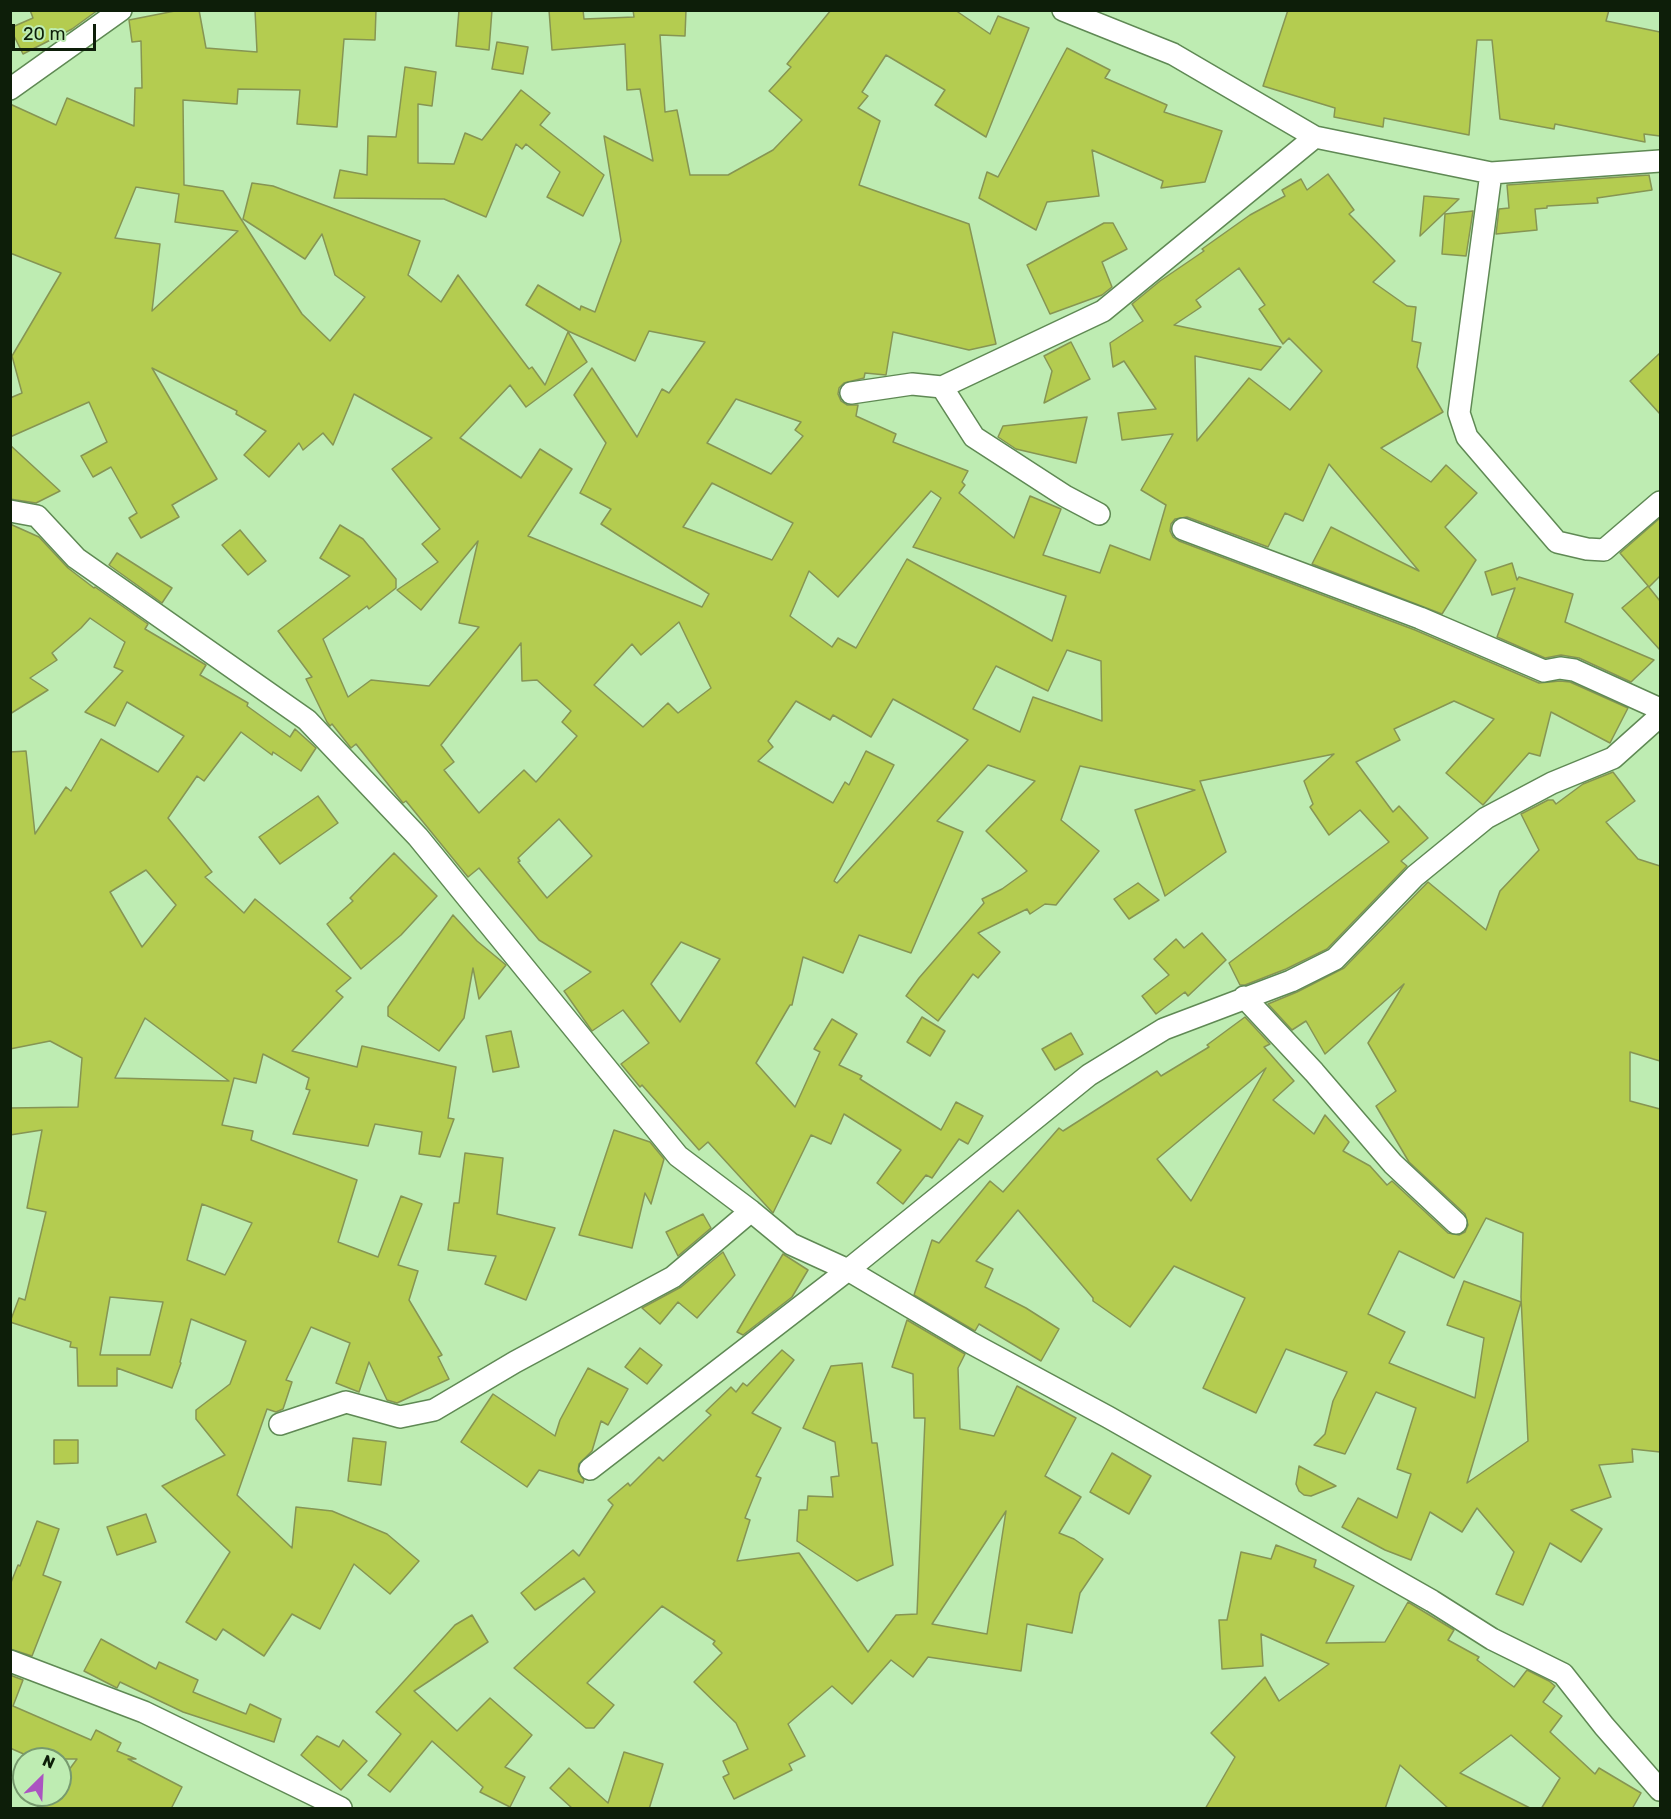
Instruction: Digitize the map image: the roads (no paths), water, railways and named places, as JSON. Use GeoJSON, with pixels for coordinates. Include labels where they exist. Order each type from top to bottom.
{"type":"FeatureCollection","features":[{"type":"Feature","properties":{"kind":"street"},"geometry":{"type":"LineString","coordinates":[[10,89],[121,10]]}},
{"type":"Feature","properties":{"kind":"street"},"geometry":{"type":"LineString","coordinates":[[1063,10],[1173,54],[1315,137],[1491,173],[1660,160]]}},
{"type":"Feature","properties":{"kind":"street"},"geometry":{"type":"LineString","coordinates":[[851,393],[912,384],[942,387],[1103,311],[1315,137]]}},
{"type":"Feature","properties":{"kind":"street"},"geometry":{"type":"LineString","coordinates":[[1491,173],[1459,413],[1467,437],[1557,542],[1587,549],[1604,550],[1660,502]]}},
{"type":"Feature","properties":{"kind":"street"},"geometry":{"type":"LineString","coordinates":[[942,387],[974,437],[1065,496],[1099,514]]}},
{"type":"Feature","properties":{"kind":"street"},"geometry":{"type":"LineString","coordinates":[[10,511],[37,516],[76,558],[307,720],[418,837],[678,1156],[751,1210],[791,1244],[848,1270],[971,1343],[1118,1422],[1432,1601],[1492,1639],[1563,1674],[1604,1726],[1660,1790]]}},
{"type":"Feature","properties":{"kind":"street"},"geometry":{"type":"LineString","coordinates":[[1183,529],[1420,618],[1544,671],[1560,668],[1574,670],[1660,709]]}},
{"type":"Feature","properties":{"kind":"street"},"geometry":{"type":"LineString","coordinates":[[590,1469],[848,1270],[1089,1075],[1164,1029],[1291,981],[1335,959],[1416,876],[1486,818],[1552,783],[1613,758],[1660,716]]}},
{"type":"Feature","properties":{"kind":"street"},"geometry":{"type":"LineString","coordinates":[[1244,997],[1314,1072],[1393,1164],[1456,1223]]}},
{"type":"Feature","properties":{"kind":"street"},"geometry":{"type":"LineString","coordinates":[[280,1424],[346,1402],[400,1417],[434,1410],[515,1362],[673,1277],[751,1210]]}},
{"type":"Feature","properties":{"kind":"street"},"geometry":{"type":"LineString","coordinates":[[10,1661],[144,1712],[341,1809]]}}]}
